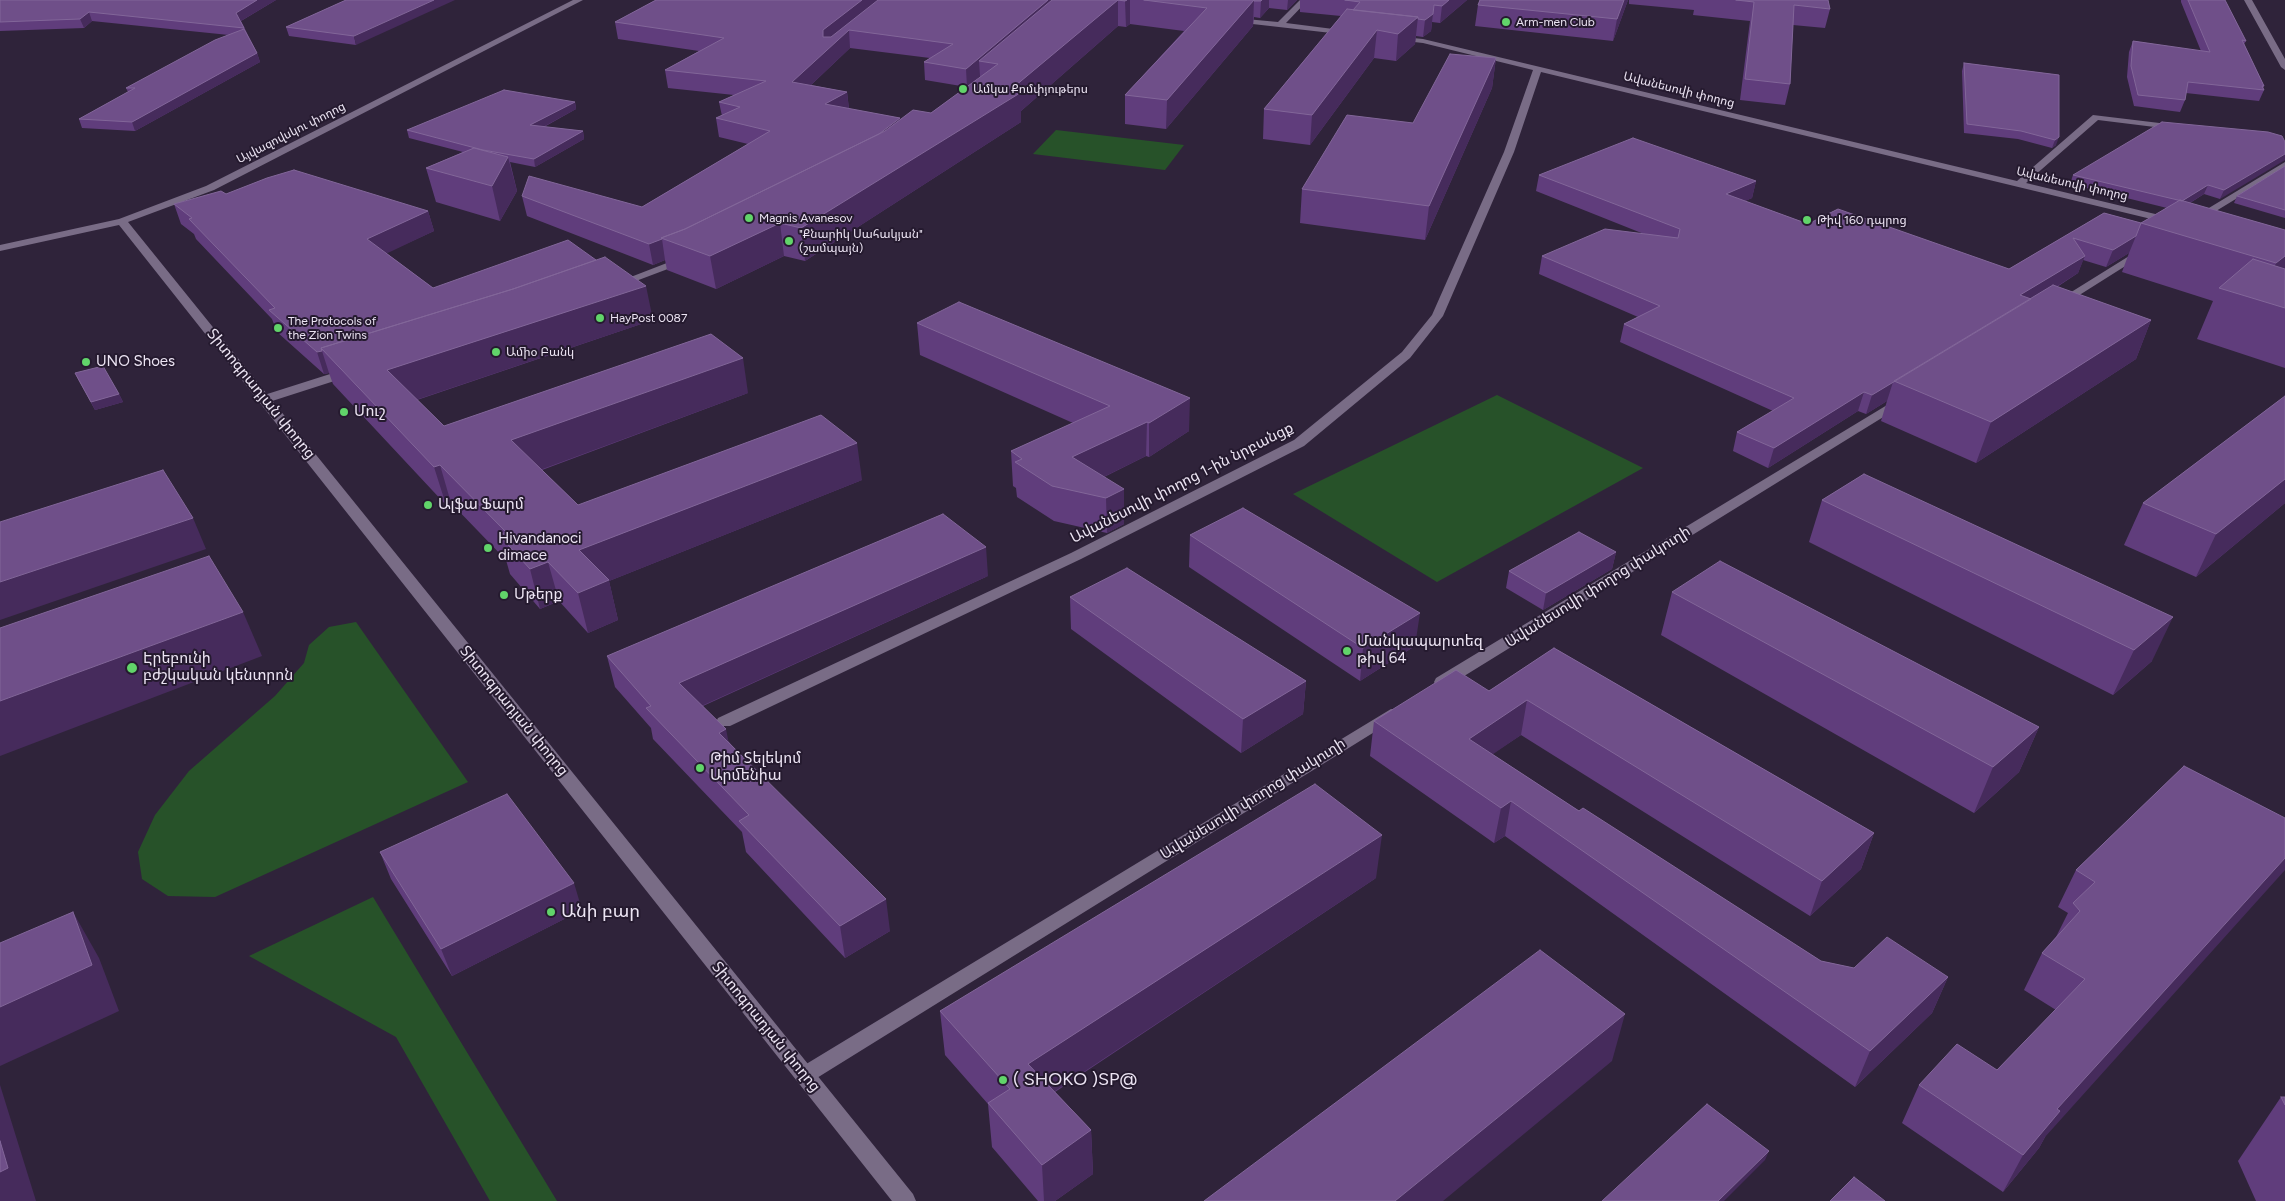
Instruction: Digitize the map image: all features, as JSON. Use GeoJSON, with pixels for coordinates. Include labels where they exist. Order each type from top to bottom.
{"type":"FeatureCollection","features":[{"type":"Feature","properties":{"kind":"street","name":"Այվազովսկու փողոց"},"geometry":{"type":"LineString","coordinates":[[0,248],[122,221],[210,188],[579,0]]}},
{"type":"Feature","properties":{"kind":"street"},"geometry":{"type":"LineString","coordinates":[[1280,25],[1304,0]]}},
{"type":"Feature","properties":{"kind":"street"},"geometry":{"type":"LineString","coordinates":[[2248,0],[2285,67]]}},
{"type":"Feature","properties":{"kind":"street"},"geometry":{"type":"LineString","coordinates":[[1221,18],[1364,34]]}},
{"type":"Feature","properties":{"kind":"street","name":"Ավանեսովի փողոց"},"geometry":{"type":"LineString","coordinates":[[1383,37],[1423,41],[2019,184],[2183,227],[2285,165]]}},
{"type":"Feature","properties":{"kind":"street","name":"Ավանեսովի փողոց 1-ին նրբանցք"},"geometry":{"type":"LineString","coordinates":[[724,722],[1076,556],[1299,443],[1406,355],[1437,316],[1510,152],[1538,69]]}},
{"type":"Feature","properties":{"kind":"street"},"geometry":{"type":"LineString","coordinates":[[2019,184],[2096,117],[2187,129]]}},
{"type":"Feature","properties":{"kind":"street","name":"Տիտոգրադյան փողոց"},"geometry":{"type":"LineString","coordinates":[[122,221],[905,1201]]}},
{"type":"Feature","properties":{"kind":"street"},"geometry":{"type":"LineString","coordinates":[[2044,312],[2153,245]]}},
{"type":"Feature","properties":{"kind":"street"},"geometry":{"type":"LineString","coordinates":[[601,290],[695,254]]}},
{"type":"Feature","properties":{"kind":"street"},"geometry":{"type":"LineString","coordinates":[[265,399],[361,368]]}},
{"type":"Feature","properties":{"kind":"street","name":"Ավանեսովի փողոց փակուղի"},"geometry":{"type":"LineString","coordinates":[[1426,692],[1912,393]]}},
{"type":"Feature","properties":{"kind":"street","name":"Ավանեսովի փողոց փակուղի"},"geometry":{"type":"LineString","coordinates":[[804,1075],[1402,707]]}},
{"type":"Feature","properties":{"kind":"green space"},"geometry":{"type":"Polygon","coordinates":[[[1056,130],[1184,145],[1165,170],[1033,154],[1056,130]]]}},
{"type":"Feature","properties":{"kind":"green space"},"geometry":{"type":"Polygon","coordinates":[[[1497,395],[1643,468],[1437,582],[1293,494],[1497,395]]]}},
{"type":"Feature","properties":{"kind":"green space"},"geometry":{"type":"Polygon","coordinates":[[[356,622],[468,782],[215,897],[168,896],[142,879],[138,852],[155,815],[189,771],[275,696],[304,663],[309,645],[329,627],[356,622]]]}},
{"type":"Feature","properties":{"kind":"green space"},"geometry":{"type":"Polygon","coordinates":[[[373,897],[557,1201],[490,1201],[396,1037],[249,956],[373,897]]]}},
{"type":"Feature","properties":{"kind":"building"},"geometry":{"type":"Polygon","coordinates":[[[0,0],[257,0],[236,13],[244,28],[89,12],[80,19],[0,22],[0,0]]]}},
{"type":"Feature","properties":{"kind":"building"},"geometry":{"type":"Polygon","coordinates":[[[346,0],[434,0],[354,36],[286,27],[346,0]]]}},
{"type":"Feature","properties":{"kind":"building"},"geometry":{"type":"Polygon","coordinates":[[[656,0],[862,0],[823,30],[823,37],[831,37],[878,0],[1048,0],[966,69],[924,62],[953,44],[849,30],[792,82],[847,92],[825,104],[900,118],[879,134],[685,229],[649,244],[522,196],[529,176],[642,207],[770,131],[716,118],[740,107],[719,102],[766,81],[665,70],[724,38],[615,22],[656,0]]]}},
{"type":"Feature","properties":{"kind":"building"},"geometry":{"type":"Polygon","coordinates":[[[1052,0],[1118,0],[1009,91],[1020,93],[801,228],[780,223],[710,256],[661,238],[685,229],[885,131],[913,110],[931,113],[998,64],[979,61],[1052,0]]]}},
{"type":"Feature","properties":{"kind":"building"},"geometry":{"type":"Polygon","coordinates":[[[1144,0],[1254,0],[1167,100],[1125,95],[1207,8],[1144,0]]]}},
{"type":"Feature","properties":{"kind":"building"},"geometry":{"type":"Polygon","coordinates":[[[1345,0],[1449,0],[1442,6],[1434,5],[1433,14],[1425,20],[1418,19],[1418,17],[1353,10],[1360,2],[1345,0]]]}},
{"type":"Feature","properties":{"kind":"building"},"geometry":{"type":"Polygon","coordinates":[[[1480,0],[1624,0],[1617,19],[1478,5],[1480,0]]]}},
{"type":"Feature","properties":{"kind":"building"},"geometry":{"type":"Polygon","coordinates":[[[1736,0],[1828,0],[1830,9],[1794,5],[1790,84],[1745,79],[1754,2],[1736,0]]]}},
{"type":"Feature","properties":{"kind":"building"},"geometry":{"type":"Polygon","coordinates":[[[2188,0],[2225,0],[2246,41],[2242,40],[2264,86],[2262,86],[2264,90],[2188,82],[2185,100],[2138,95],[2131,66],[2133,41],[2210,52],[2188,0]]]}},
{"type":"Feature","properties":{"kind":"building"},"geometry":{"type":"Polygon","coordinates":[[[1347,9],[1418,17],[1398,34],[1377,30],[1312,115],[1264,109],[1347,9]]]}},
{"type":"Feature","properties":{"kind":"building"},"geometry":{"type":"Polygon","coordinates":[[[244,29],[257,53],[132,122],[79,119],[135,88],[126,88],[215,40],[244,29]]]}},
{"type":"Feature","properties":{"kind":"building"},"geometry":{"type":"Polygon","coordinates":[[[1450,54],[1496,58],[1429,206],[1302,189],[1347,115],[1413,123],[1450,54]]]}},
{"type":"Feature","properties":{"kind":"building"},"geometry":{"type":"Polygon","coordinates":[[[1964,63],[2059,75],[2059,137],[2055,140],[2021,131],[1967,124],[1964,63]]]}},
{"type":"Feature","properties":{"kind":"building"},"geometry":{"type":"Polygon","coordinates":[[[504,90],[575,102],[530,125],[583,131],[534,159],[483,150],[407,130],[504,90]]]}},
{"type":"Feature","properties":{"kind":"building"},"geometry":{"type":"Polygon","coordinates":[[[2162,122],[2268,132],[2282,136],[2285,142],[2285,154],[2224,190],[2208,185],[2182,201],[2073,175],[2162,122]]]}},
{"type":"Feature","properties":{"kind":"building"},"geometry":{"type":"Polygon","coordinates":[[[1633,138],[1756,181],[1726,194],[1808,224],[1838,209],[2009,269],[2104,213],[2141,223],[2136,236],[2113,250],[2073,238],[2085,256],[2020,295],[2031,299],[1872,395],[1864,392],[1774,448],[1737,432],[1794,398],[1624,324],[1660,306],[1542,256],[1605,229],[1678,238],[1680,229],[1539,175],[1633,138]]]}},
{"type":"Feature","properties":{"kind":"building"},"geometry":{"type":"Polygon","coordinates":[[[474,148],[508,157],[492,186],[426,168],[474,148]]]}},
{"type":"Feature","properties":{"kind":"building"},"geometry":{"type":"Polygon","coordinates":[[[2285,166],[2285,210],[2237,196],[2285,166]]]}},
{"type":"Feature","properties":{"kind":"building"},"geometry":{"type":"Polygon","coordinates":[[[294,170],[428,211],[367,239],[433,288],[568,240],[596,260],[513,289],[321,348],[322,351],[317,352],[269,310],[275,308],[189,219],[192,218],[174,204],[221,191],[226,194],[294,170]]]}},
{"type":"Feature","properties":{"kind":"building"},"geometry":{"type":"Polygon","coordinates":[[[2180,200],[2285,230],[2285,256],[2276,263],[2141,223],[2180,200]]]}},
{"type":"Feature","properties":{"kind":"building"},"geometry":{"type":"Polygon","coordinates":[[[605,257],[646,286],[387,370],[444,426],[711,334],[743,358],[511,440],[578,505],[821,415],[857,443],[579,550],[609,580],[578,593],[548,562],[530,569],[499,535],[506,532],[440,465],[434,467],[321,348],[513,289],[605,257]]]}},
{"type":"Feature","properties":{"kind":"building"},"geometry":{"type":"Polygon","coordinates":[[[2253,259],[2285,269],[2285,308],[2219,288],[2253,259]]]}},
{"type":"Feature","properties":{"kind":"building"},"geometry":{"type":"Polygon","coordinates":[[[2053,285],[2151,320],[1991,422],[1894,381],[2053,285]]]}},
{"type":"Feature","properties":{"kind":"building"},"geometry":{"type":"Polygon","coordinates":[[[959,302],[1190,398],[1149,423],[1147,422],[1072,457],[1124,489],[1106,498],[1052,486],[1015,462],[1022,459],[1011,451],[1110,406],[917,323],[959,302]]]}},
{"type":"Feature","properties":{"kind":"building"},"geometry":{"type":"Polygon","coordinates":[[[103,366],[119,394],[91,402],[75,373],[103,366]]]}},
{"type":"Feature","properties":{"kind":"building"},"geometry":{"type":"Polygon","coordinates":[[[2285,396],[2285,479],[2216,534],[2143,503],[2285,396]]]}},
{"type":"Feature","properties":{"kind":"building"},"geometry":{"type":"Polygon","coordinates":[[[163,470],[193,518],[0,582],[0,522],[163,470]]]}},
{"type":"Feature","properties":{"kind":"building"},"geometry":{"type":"Polygon","coordinates":[[[1864,474],[2173,617],[2134,650],[1822,500],[1864,474]]]}},
{"type":"Feature","properties":{"kind":"building"},"geometry":{"type":"Polygon","coordinates":[[[1243,508],[1420,613],[1363,648],[1190,535],[1243,508]]]}},
{"type":"Feature","properties":{"kind":"building"},"geometry":{"type":"Polygon","coordinates":[[[943,514],[986,547],[679,683],[726,729],[719,733],[886,899],[840,926],[739,821],[749,815],[646,708],[651,706],[607,656],[943,514]]]}},
{"type":"Feature","properties":{"kind":"building"},"geometry":{"type":"Polygon","coordinates":[[[1579,532],[1616,552],[1546,593],[1509,571],[1579,532]]]}},
{"type":"Feature","properties":{"kind":"building"},"geometry":{"type":"Polygon","coordinates":[[[209,556],[243,612],[0,701],[0,628],[209,556]]]}},
{"type":"Feature","properties":{"kind":"building"},"geometry":{"type":"Polygon","coordinates":[[[1720,561],[2039,727],[1993,767],[1672,592],[1720,561]]]}},
{"type":"Feature","properties":{"kind":"building"},"geometry":{"type":"Polygon","coordinates":[[[1127,568],[1306,681],[1243,719],[1070,597],[1127,568]]]}},
{"type":"Feature","properties":{"kind":"building"},"geometry":{"type":"Polygon","coordinates":[[[1554,648],[1874,833],[1822,881],[1527,700],[1469,739],[1579,811],[1583,808],[1821,961],[1854,968],[1887,937],[1948,977],[1870,1051],[1511,801],[1501,808],[1374,721],[1456,670],[1489,691],[1554,648]]]}},
{"type":"Feature","properties":{"kind":"building"},"geometry":{"type":"Polygon","coordinates":[[[2184,766],[2285,818],[2285,858],[2057,1109],[2060,1111],[2023,1155],[1919,1085],[1957,1044],[1997,1070],[2085,979],[2042,953],[2080,911],[2073,903],[2095,882],[2076,870],[2184,766]]]}},
{"type":"Feature","properties":{"kind":"building"},"geometry":{"type":"Polygon","coordinates":[[[1315,784],[1382,835],[1028,1064],[1091,1130],[1042,1165],[988,1103],[1010,1089],[940,1011],[1315,784]]]}},
{"type":"Feature","properties":{"kind":"building"},"geometry":{"type":"Polygon","coordinates":[[[507,794],[574,883],[441,949],[380,852],[507,794]]]}},
{"type":"Feature","properties":{"kind":"building"},"geometry":{"type":"Polygon","coordinates":[[[73,912],[92,965],[0,1007],[0,943],[73,912]]]}},
{"type":"Feature","properties":{"kind":"building"},"geometry":{"type":"Polygon","coordinates":[[[1540,950],[1625,1014],[1395,1201],[1204,1201],[1540,950]]]}},
{"type":"Feature","properties":{"kind":"building"},"geometry":{"type":"Polygon","coordinates":[[[2281,1097],[2285,1097],[2285,1105],[2281,1097]]]}},
{"type":"Feature","properties":{"kind":"building"},"geometry":{"type":"Polygon","coordinates":[[[1707,1104],[1769,1151],[1718,1201],[1602,1201],[1707,1104]]]}},
{"type":"Feature","properties":{"kind":"building"},"geometry":{"type":"Polygon","coordinates":[[[0,1141],[8,1168],[0,1172],[0,1141]]]}},
{"type":"Feature","properties":{"kind":"building"},"geometry":{"type":"Polygon","coordinates":[[[1854,1177],[1885,1201],[1830,1201],[1854,1177]]]}},
{"type":"Feature","properties":{"kind":"place","name":"Arm-men Club"},"geometry":{"type":"Point","coordinates":[1506,22]}},
{"type":"Feature","properties":{"kind":"place","name":"Ամկա Քոմփյութերս"},"geometry":{"type":"Point","coordinates":[963,89]}},
{"type":"Feature","properties":{"kind":"place","name":"Magnis Avanesov"},"geometry":{"type":"Point","coordinates":[749,218]}},
{"type":"Feature","properties":{"kind":"place","name":"Թիվ 160 դպրոց"},"geometry":{"type":"Point","coordinates":[1807,220]}},
{"type":"Feature","properties":{"kind":"place","name":"\"Քնարիկ Սահակյան\" (շամպայն)"},"geometry":{"type":"Point","coordinates":[789,241]}},
{"type":"Feature","properties":{"kind":"place","name":"HayPost 0087"},"geometry":{"type":"Point","coordinates":[600,318]}},
{"type":"Feature","properties":{"kind":"place","name":"The Protocols of the Zion Twins"},"geometry":{"type":"Point","coordinates":[278,328]}},
{"type":"Feature","properties":{"kind":"place","name":"Ամիօ Բանկ"},"geometry":{"type":"Point","coordinates":[496,352]}},
{"type":"Feature","properties":{"kind":"place","name":"UNO Shoes"},"geometry":{"type":"Point","coordinates":[86,362]}},
{"type":"Feature","properties":{"kind":"place","name":"Մուշ"},"geometry":{"type":"Point","coordinates":[344,412]}},
{"type":"Feature","properties":{"kind":"place","name":"Ալֆա Ֆարմ"},"geometry":{"type":"Point","coordinates":[428,505]}},
{"type":"Feature","properties":{"kind":"place","name":"Hivandanoci dimace"},"geometry":{"type":"Point","coordinates":[488,548]}},
{"type":"Feature","properties":{"kind":"place","name":"Մթերք"},"geometry":{"type":"Point","coordinates":[504,595]}},
{"type":"Feature","properties":{"kind":"place","name":"Մանկապարտեզ թիվ 64"},"geometry":{"type":"Point","coordinates":[1347,651]}},
{"type":"Feature","properties":{"kind":"place","name":"Էրեբունի բժշկական կենտրոն"},"geometry":{"type":"Point","coordinates":[132,668]}},
{"type":"Feature","properties":{"kind":"place","name":"Թիմ Տելեկոմ Արմենիա"},"geometry":{"type":"Point","coordinates":[700,768]}},
{"type":"Feature","properties":{"kind":"place","name":"Անի բար"},"geometry":{"type":"Point","coordinates":[551,912]}},
{"type":"Feature","properties":{"kind":"place","name":"( SHOKO )SP@"},"geometry":{"type":"Point","coordinates":[1003,1080]}}]}
